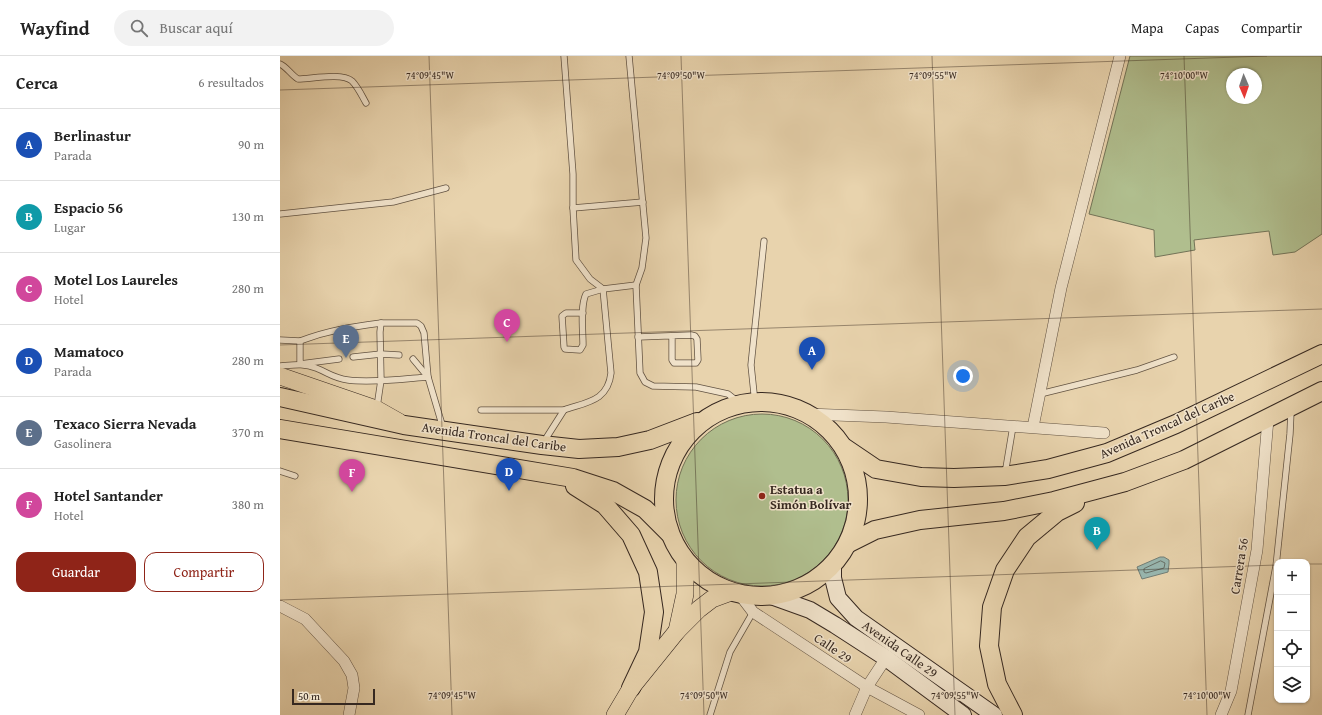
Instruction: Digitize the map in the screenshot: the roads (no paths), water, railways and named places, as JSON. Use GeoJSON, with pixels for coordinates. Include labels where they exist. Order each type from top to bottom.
{"type":"FeatureCollection","features":[{"type":"Feature","properties":{"kind":"highway","name":"Avenida Troncal del Caribe"},"geometry":{"type":"LineString","coordinates":[[845,448],[876,469],[921,476],[954,478],[1004,476],[1048,469],[1107,454],[1176,424],[1322,354]]}},
{"type":"Feature","properties":{"kind":"highway"},"geometry":{"type":"LineString","coordinates":[[1013,715],[997,684],[989,646],[992,607],[1005,570],[1027,537],[1057,512],[1092,495],[1184,460],[1322,391]]}},
{"type":"Feature","properties":{"kind":"highway","name":"Avenida Troncal del Caribe"},"geometry":{"type":"LineString","coordinates":[[280,397],[404,425],[579,449],[618,447],[650,440],[707,418]]}},
{"type":"Feature","properties":{"kind":"highway"},"geometry":{"type":"LineString","coordinates":[[768,402],[788,406],[808,414],[829,429],[845,448],[853,466],[858,486],[859,505],[856,525],[849,543],[833,565],[816,580],[794,591],[772,596],[756,597],[736,593],[706,580],[685,561],[669,533],[663,501],[668,468],[683,440],[707,418],[726,408],[768,402]]}},
{"type":"Feature","properties":{"kind":"highway","name":"Avenida Troncal del Caribe"},"geometry":{"type":"LineString","coordinates":[[288,430],[573,478],[613,491],[645,509],[669,533]]}},
{"type":"Feature","properties":{"kind":"highway"},"geometry":{"type":"LineString","coordinates":[[532,472],[571,483],[605,505],[632,535],[648,572],[654,612],[648,652],[631,688]]}},
{"type":"Feature","properties":{"kind":"highway"},"geometry":{"type":"LineString","coordinates":[[849,543],[875,530],[920,520],[1004,511],[1054,501],[1125,482]]}},
{"type":"Feature","properties":{"kind":"main road"},"geometry":{"type":"LineString","coordinates":[[280,376],[376,409],[404,425]]}},
{"type":"Feature","properties":{"kind":"main road"},"geometry":{"type":"LineString","coordinates":[[280,424],[288,430]]}},
{"type":"Feature","properties":{"kind":"main road"},"geometry":{"type":"LineString","coordinates":[[677,630],[685,594],[685,561]]}},
{"type":"Feature","properties":{"kind":"main road","name":"Avenida Calle 29"},"geometry":{"type":"LineString","coordinates":[[833,565],[833,578],[838,598],[856,618],[994,715]]}},
{"type":"Feature","properties":{"kind":"main road"},"geometry":{"type":"LineString","coordinates":[[615,715],[631,688],[677,630],[698,608],[712,599],[736,593]]}},
{"type":"Feature","properties":{"kind":"main road","name":"Avenida Calle 29"},"geometry":{"type":"LineString","coordinates":[[772,596],[810,610],[835,625],[886,658],[963,715]]}},
{"type":"Feature","properties":{"kind":"street"},"geometry":{"type":"LineString","coordinates":[[1033,427],[1061,288],[1120,56]]}},
{"type":"Feature","properties":{"kind":"street"},"geometry":{"type":"LineString","coordinates":[[808,414],[886,417],[1104,433]]}},
{"type":"Feature","properties":{"kind":"street","name":"Carrera 56"},"geometry":{"type":"LineString","coordinates":[[1221,715],[1231,691],[1257,550],[1268,419]]}},
{"type":"Feature","properties":{"kind":"street","name":"Calle 29"},"geometry":{"type":"LineString","coordinates":[[736,593],[753,612],[867,687],[919,715]]}},
{"type":"Feature","properties":{"kind":"street"},"geometry":{"type":"LineString","coordinates":[[280,606],[305,619],[344,661],[352,675],[354,688],[349,715]]}},
{"type":"Feature","properties":{"kind":"street"},"geometry":{"type":"LineString","coordinates":[[855,715],[867,687],[886,658]]}},
{"type":"Feature","properties":{"kind":"lane"},"geometry":{"type":"LineString","coordinates":[[481,410],[564,410],[598,399],[610,384],[611,373],[603,289],[590,279],[576,260],[573,174],[564,56]]}},
{"type":"Feature","properties":{"kind":"lane"},"geometry":{"type":"LineString","coordinates":[[628,56],[646,238],[642,268],[636,285],[640,373],[645,382],[653,386],[696,387],[728,394],[749,404],[751,365],[764,241]]}},
{"type":"Feature","properties":{"kind":"lane"},"geometry":{"type":"LineString","coordinates":[[280,64],[298,79],[343,77],[351,80],[366,103]]}},
{"type":"Feature","properties":{"kind":"lane"},"geometry":{"type":"LineString","coordinates":[[280,214],[393,202],[446,188]]}},
{"type":"Feature","properties":{"kind":"lane"},"geometry":{"type":"LineString","coordinates":[[573,208],[643,202]]}},
{"type":"Feature","properties":{"kind":"lane"},"geometry":{"type":"LineString","coordinates":[[583,312],[566,313],[562,316],[565,349],[580,350],[582,348],[584,298],[586,294],[603,289],[636,285]]}},
{"type":"Feature","properties":{"kind":"lane"},"geometry":{"type":"LineString","coordinates":[[376,409],[382,380],[381,323]]}},
{"type":"Feature","properties":{"kind":"lane"},"geometry":{"type":"LineString","coordinates":[[280,340],[300,341],[318,334],[343,328],[381,323],[417,323],[421,326],[424,333],[428,377],[444,431]]}},
{"type":"Feature","properties":{"kind":"lane"},"geometry":{"type":"LineString","coordinates":[[638,337],[691,335],[695,336],[697,339],[698,353],[698,360],[696,363],[674,362],[672,360],[672,336]]}},
{"type":"Feature","properties":{"kind":"lane"},"geometry":{"type":"LineString","coordinates":[[300,341],[300,364]]}},
{"type":"Feature","properties":{"kind":"lane"},"geometry":{"type":"LineString","coordinates":[[353,357],[381,354],[399,355]]}},
{"type":"Feature","properties":{"kind":"lane"},"geometry":{"type":"LineString","coordinates":[[1040,394],[1137,370],[1174,357]]}},
{"type":"Feature","properties":{"kind":"lane"},"geometry":{"type":"LineString","coordinates":[[280,366],[339,359]]}},
{"type":"Feature","properties":{"kind":"lane"},"geometry":{"type":"LineString","coordinates":[[413,359],[428,377]]}},
{"type":"Feature","properties":{"kind":"lane"},"geometry":{"type":"LineString","coordinates":[[300,364],[316,368],[336,378],[350,380],[382,380],[428,377]]}},
{"type":"Feature","properties":{"kind":"lane"},"geometry":{"type":"LineString","coordinates":[[1248,715],[1276,566],[1292,406]]}},
{"type":"Feature","properties":{"kind":"lane"},"geometry":{"type":"LineString","coordinates":[[542,445],[564,410]]}},
{"type":"Feature","properties":{"kind":"lane"},"geometry":{"type":"LineString","coordinates":[[1004,476],[1013,426]]}},
{"type":"Feature","properties":{"kind":"lane"},"geometry":{"type":"LineString","coordinates":[[280,471],[295,476]]}},
{"type":"Feature","properties":{"kind":"lane"},"geometry":{"type":"LineString","coordinates":[[710,715],[730,652],[753,612]]}},
{"type":"Feature","properties":{"kind":"water"},"geometry":{"type":"Polygon","coordinates":[[[1160,557],[1164,557],[1169,560],[1168,572],[1142,579],[1137,567],[1160,557]]]}},
{"type":"Feature","properties":{"kind":"place","name":"Motel Los Laureles"},"geometry":{"type":"Point","coordinates":[507,342]}},
{"type":"Feature","properties":{"kind":"place","name":"Texaco Sierra Nevada"},"geometry":{"type":"Point","coordinates":[346,358]}},
{"type":"Feature","properties":{"kind":"place","name":"Berlinastur"},"geometry":{"type":"Point","coordinates":[812,370]}},
{"type":"Feature","properties":{"kind":"place","name":"Mamatoco"},"geometry":{"type":"Point","coordinates":[509,491]}},
{"type":"Feature","properties":{"kind":"place","name":"Hotel Santander"},"geometry":{"type":"Point","coordinates":[352,492]}},
{"type":"Feature","properties":{"kind":"place","name":"Estatua a Simón Bolívar"},"geometry":{"type":"Point","coordinates":[762,496]}},
{"type":"Feature","properties":{"kind":"place","name":"Espacio 56"},"geometry":{"type":"Point","coordinates":[1097,550]}}]}
